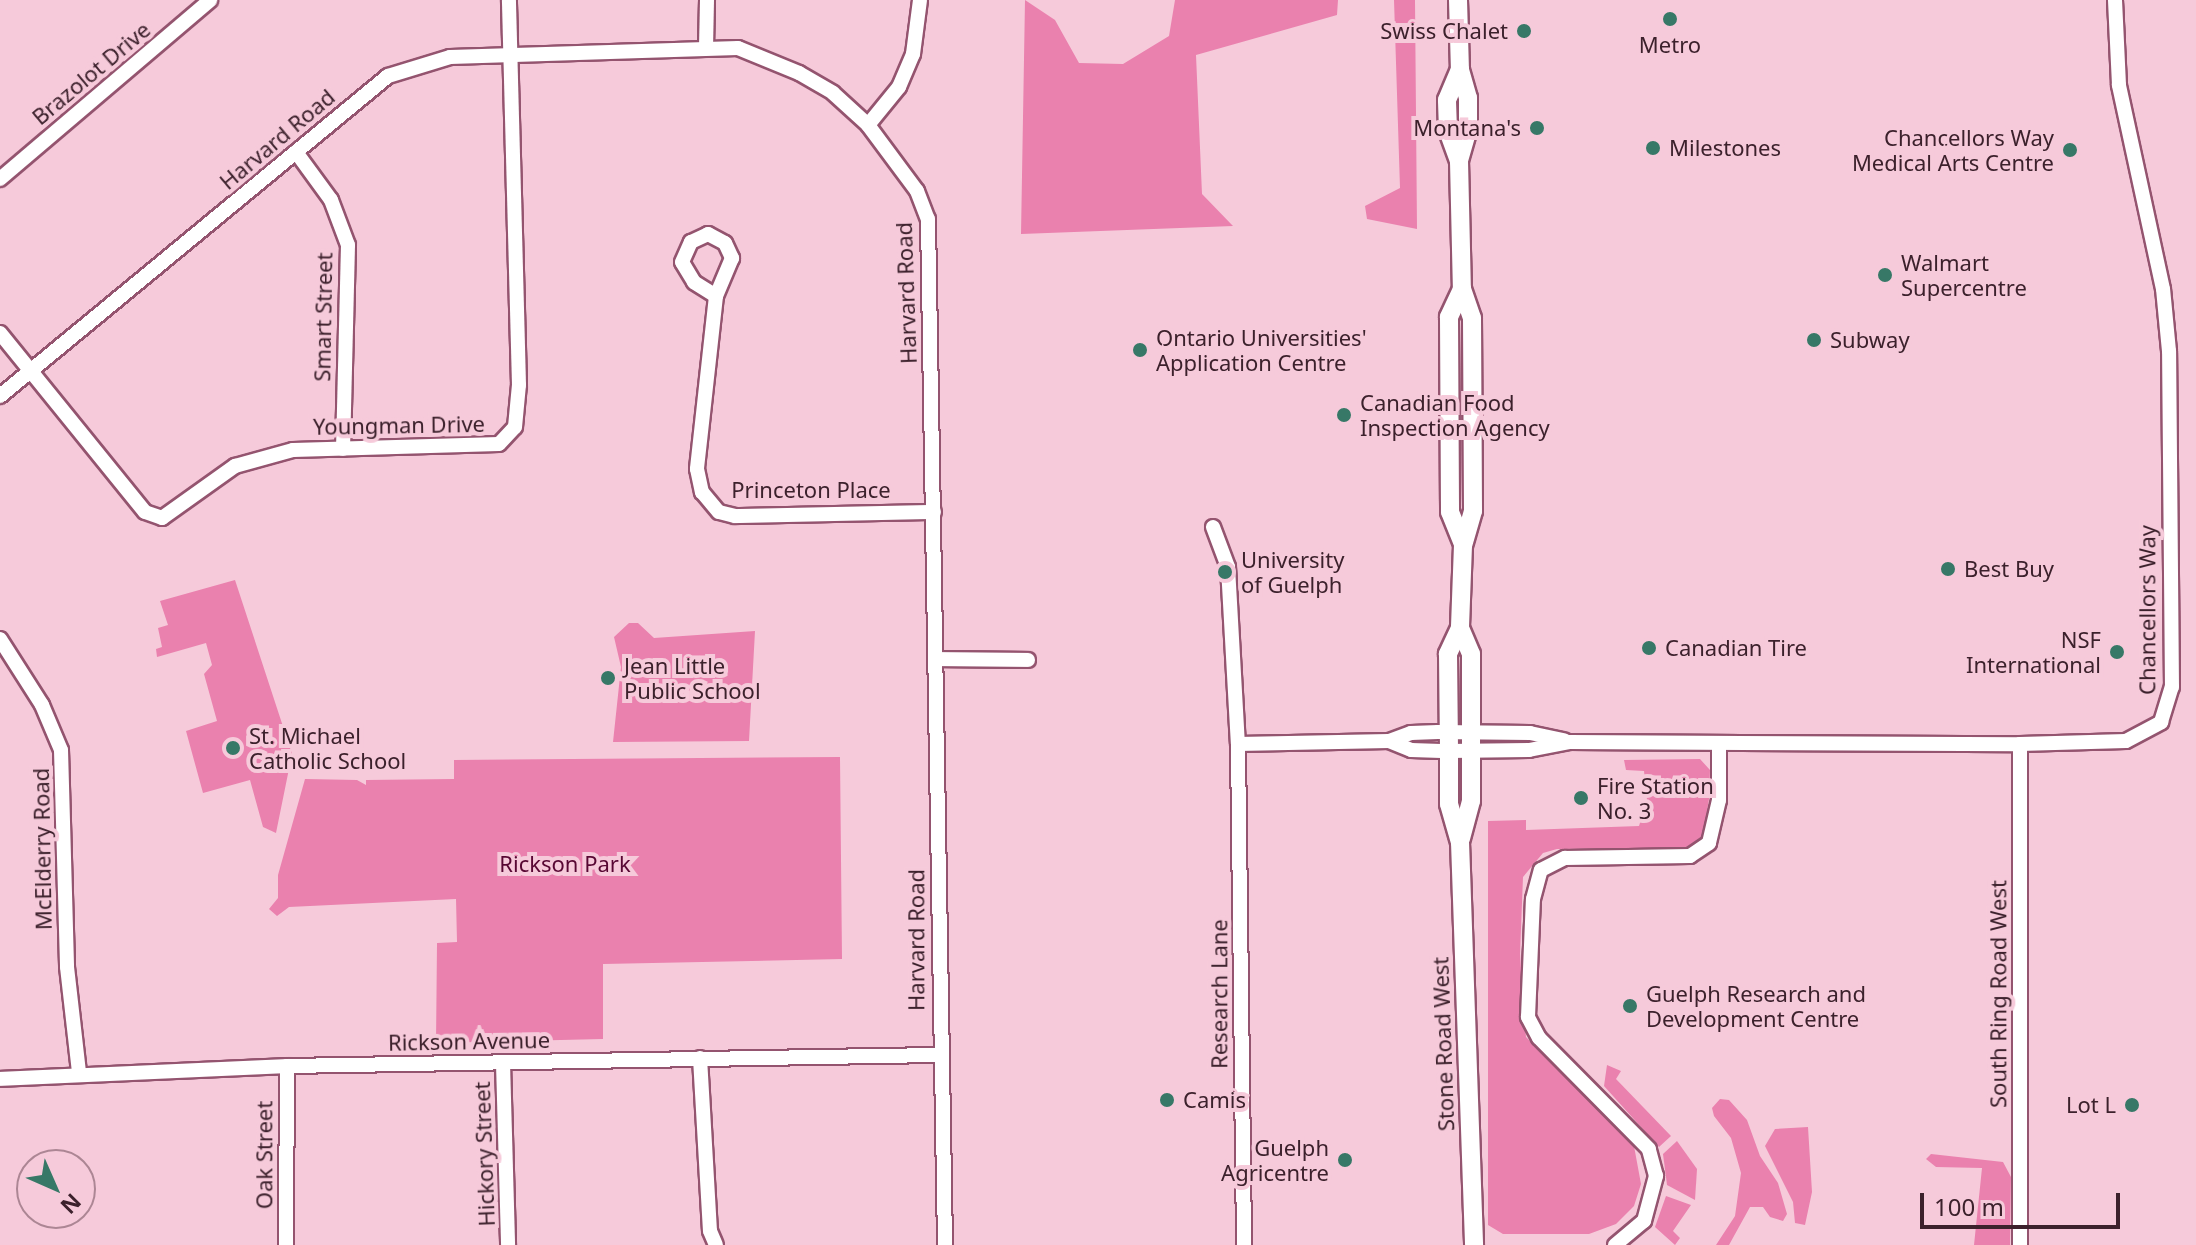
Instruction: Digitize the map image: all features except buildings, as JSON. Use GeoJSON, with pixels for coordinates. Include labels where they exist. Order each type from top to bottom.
{"type":"FeatureCollection","features":[{"type":"Feature","properties":{"kind":"main road","name":"Stone Road West"},"geometry":{"type":"LineString","coordinates":[[1458,0],[1460,70],[1447,100],[1448,130],[1459,161],[1462,289],[1472,318],[1473,511],[1463,545],[1460,628],[1448,654],[1460,742],[1449,804],[1460,842],[1474,1245]]}},
{"type":"Feature","properties":{"kind":"street","name":"Brazolot Drive"},"geometry":{"type":"LineString","coordinates":[[0,179],[210,0]]}},
{"type":"Feature","properties":{"kind":"street","name":"Youngman Drive"},"geometry":{"type":"LineString","coordinates":[[30,372],[145,512],[162,518],[235,466],[293,450],[489,448],[515,427],[509,0]]}},
{"type":"Feature","properties":{"kind":"street"},"geometry":{"type":"LineString","coordinates":[[706,48],[707,0]]}},
{"type":"Feature","properties":{"kind":"street"},"geometry":{"type":"LineString","coordinates":[[868,125],[899,87],[913,54],[920,0]]}},
{"type":"Feature","properties":{"kind":"street","name":"Chancellors Way"},"geometry":{"type":"LineString","coordinates":[[1460,742],[1529,750],[1570,742],[2020,744],[2140,737],[2161,722],[2170,699],[2169,351],[2163,289],[2119,85],[2115,0]]}},
{"type":"Feature","properties":{"kind":"street","name":"Harvard Road"},"geometry":{"type":"LineString","coordinates":[[0,396],[388,76],[450,57],[738,48],[799,73],[868,125],[917,191],[928,219],[937,659],[938,1055],[945,1245]]}},
{"type":"Feature","properties":{"kind":"street","name":"Smart Street"},"geometry":{"type":"LineString","coordinates":[[296,152],[331,200],[348,245],[343,449]]}},
{"type":"Feature","properties":{"kind":"street","name":"Princeton Place"},"geometry":{"type":"LineString","coordinates":[[716,296],[697,469],[702,492],[719,512],[735,516],[934,512]]}},
{"type":"Feature","properties":{"kind":"street"},"geometry":{"type":"LineString","coordinates":[[0,333],[30,372]]}},
{"type":"Feature","properties":{"kind":"street","name":"Research Lane"},"geometry":{"type":"LineString","coordinates":[[1213,527],[1228,567],[1238,744],[1244,1245]]}},
{"type":"Feature","properties":{"kind":"street","name":"McElderry Road"},"geometry":{"type":"LineString","coordinates":[[0,639],[42,705],[61,750],[67,967],[79,1073]]}},
{"type":"Feature","properties":{"kind":"street"},"geometry":{"type":"LineString","coordinates":[[937,659],[1028,660]]}},
{"type":"Feature","properties":{"kind":"street"},"geometry":{"type":"LineString","coordinates":[[1238,744],[1389,741],[1411,733],[1460,742]]}},
{"type":"Feature","properties":{"kind":"street","name":"South Ring Road West"},"geometry":{"type":"LineString","coordinates":[[2020,744],[2020,1245]]}},
{"type":"Feature","properties":{"kind":"street"},"geometry":{"type":"LineString","coordinates":[[1615,1245],[1644,1221],[1656,1176],[1649,1149],[1539,1038],[1528,1017],[1533,899],[1541,870],[1565,858],[1690,856],[1709,843],[1719,800],[1719,745]]}},
{"type":"Feature","properties":{"kind":"street","name":"Rickson Avenue"},"geometry":{"type":"LineString","coordinates":[[0,1079],[79,1073],[287,1066],[938,1055]]}},
{"type":"Feature","properties":{"kind":"street"},"geometry":{"type":"LineString","coordinates":[[700,1058],[710,1231],[716,1245]]}},
{"type":"Feature","properties":{"kind":"street","name":"Hickory Street"},"geometry":{"type":"LineString","coordinates":[[503,1063],[508,1245]]}},
{"type":"Feature","properties":{"kind":"street","name":"Oak Street"},"geometry":{"type":"LineString","coordinates":[[286,1245],[287,1066]]}},
{"type":"Feature","properties":{"kind":"green space"},"geometry":{"type":"Polygon","coordinates":[[[1025,0],[1055,20],[1079,63],[1123,64],[1169,36],[1175,0],[1338,0],[1337,15],[1196,55],[1202,194],[1233,226],[1021,234],[1025,0]]]}},
{"type":"Feature","properties":{"kind":"green space"},"geometry":{"type":"Polygon","coordinates":[[[1394,0],[1415,0],[1417,229],[1367,219],[1365,206],[1400,188],[1394,0]]]}},
{"type":"Feature","properties":{"kind":"green space"},"geometry":{"type":"Polygon","coordinates":[[[235,580],[292,754],[276,833],[263,827],[250,780],[203,793],[186,731],[217,721],[204,674],[212,665],[206,643],[157,657],[156,649],[162,647],[158,628],[168,625],[160,601],[235,580]]]}},
{"type":"Feature","properties":{"kind":"green space"},"geometry":{"type":"Polygon","coordinates":[[[629,623],[638,623],[654,638],[755,631],[749,741],[613,742],[621,667],[614,637],[629,623]]]}},
{"type":"Feature","properties":{"kind":"green space","name":"Rickson Park"},"geometry":{"type":"Polygon","coordinates":[[[840,757],[842,959],[603,964],[603,1039],[436,1043],[437,943],[457,942],[456,899],[289,907],[277,916],[269,909],[278,898],[278,875],[305,779],[357,780],[366,785],[366,780],[454,779],[454,760],[840,757]]]}},
{"type":"Feature","properties":{"kind":"green space"},"geometry":{"type":"Polygon","coordinates":[[[1700,759],[1710,770],[1709,799],[1703,836],[1689,848],[1557,849],[1543,853],[1523,877],[1520,954],[1526,1037],[1634,1146],[1641,1184],[1634,1206],[1616,1224],[1589,1234],[1503,1234],[1488,1225],[1488,821],[1526,820],[1526,830],[1639,826],[1647,800],[1644,771],[1626,770],[1624,760],[1700,759]]]}},
{"type":"Feature","properties":{"kind":"green space"},"geometry":{"type":"Polygon","coordinates":[[[1607,1065],[1621,1071],[1616,1079],[1671,1136],[1659,1147],[1604,1086],[1607,1065]]]}},
{"type":"Feature","properties":{"kind":"green space"},"geometry":{"type":"Polygon","coordinates":[[[1720,1099],[1729,1100],[1747,1120],[1760,1156],[1778,1183],[1787,1214],[1783,1221],[1770,1217],[1763,1207],[1750,1207],[1729,1245],[1716,1245],[1735,1216],[1741,1173],[1731,1138],[1714,1116],[1712,1108],[1720,1099]]]}},
{"type":"Feature","properties":{"kind":"green space"},"geometry":{"type":"Polygon","coordinates":[[[1808,1127],[1812,1192],[1805,1225],[1795,1223],[1793,1202],[1765,1146],[1775,1129],[1808,1127]]]}},
{"type":"Feature","properties":{"kind":"green space"},"geometry":{"type":"Polygon","coordinates":[[[1677,1141],[1697,1169],[1695,1200],[1667,1185],[1663,1154],[1677,1141]]]}},
{"type":"Feature","properties":{"kind":"green space"},"geometry":{"type":"Polygon","coordinates":[[[1931,1154],[2003,1162],[2011,1177],[2010,1245],[1974,1245],[1982,1168],[1936,1167],[1926,1159],[1931,1154]]]}},
{"type":"Feature","properties":{"kind":"green space"},"geometry":{"type":"Polygon","coordinates":[[[1666,1196],[1691,1205],[1673,1231],[1680,1238],[1675,1245],[1655,1227],[1666,1196]]]}},
{"type":"Feature","properties":{"kind":"place","name":"Metro"},"geometry":{"type":"Point","coordinates":[1670,19]}},
{"type":"Feature","properties":{"kind":"place","name":"Swiss Chalet"},"geometry":{"type":"Point","coordinates":[1524,31]}},
{"type":"Feature","properties":{"kind":"place","name":"Montana's"},"geometry":{"type":"Point","coordinates":[1537,128]}},
{"type":"Feature","properties":{"kind":"place","name":"Milestones"},"geometry":{"type":"Point","coordinates":[1653,148]}},
{"type":"Feature","properties":{"kind":"place","name":"Chancellors Way Medical Arts Centre"},"geometry":{"type":"Point","coordinates":[2070,150]}},
{"type":"Feature","properties":{"kind":"place","name":"Walmart Supercentre"},"geometry":{"type":"Point","coordinates":[1885,275]}},
{"type":"Feature","properties":{"kind":"place","name":"Subway"},"geometry":{"type":"Point","coordinates":[1814,340]}},
{"type":"Feature","properties":{"kind":"place","name":"Ontario Universities' Application Centre"},"geometry":{"type":"Point","coordinates":[1140,350]}},
{"type":"Feature","properties":{"kind":"place","name":"Canadian Food Inspection Agency"},"geometry":{"type":"Point","coordinates":[1344,415]}},
{"type":"Feature","properties":{"kind":"place","name":"Best Buy"},"geometry":{"type":"Point","coordinates":[1948,569]}},
{"type":"Feature","properties":{"kind":"place","name":"University of Guelph"},"geometry":{"type":"Point","coordinates":[1225,572]}},
{"type":"Feature","properties":{"kind":"place","name":"Canadian Tire"},"geometry":{"type":"Point","coordinates":[1649,648]}},
{"type":"Feature","properties":{"kind":"place","name":"NSF International"},"geometry":{"type":"Point","coordinates":[2117,652]}},
{"type":"Feature","properties":{"kind":"place","name":"Jean Little Public School"},"geometry":{"type":"Point","coordinates":[608,678]}},
{"type":"Feature","properties":{"kind":"place","name":"St. Michael Catholic School"},"geometry":{"type":"Point","coordinates":[233,748]}},
{"type":"Feature","properties":{"kind":"place","name":"Fire Station No. 3"},"geometry":{"type":"Point","coordinates":[1581,798]}},
{"type":"Feature","properties":{"kind":"place","name":"Guelph Research and Development Centre"},"geometry":{"type":"Point","coordinates":[1630,1006]}},
{"type":"Feature","properties":{"kind":"place","name":"Camis"},"geometry":{"type":"Point","coordinates":[1167,1100]}},
{"type":"Feature","properties":{"kind":"place","name":"Lot L"},"geometry":{"type":"Point","coordinates":[2132,1105]}},
{"type":"Feature","properties":{"kind":"place","name":"Guelph Agricentre"},"geometry":{"type":"Point","coordinates":[1345,1160]}}]}
